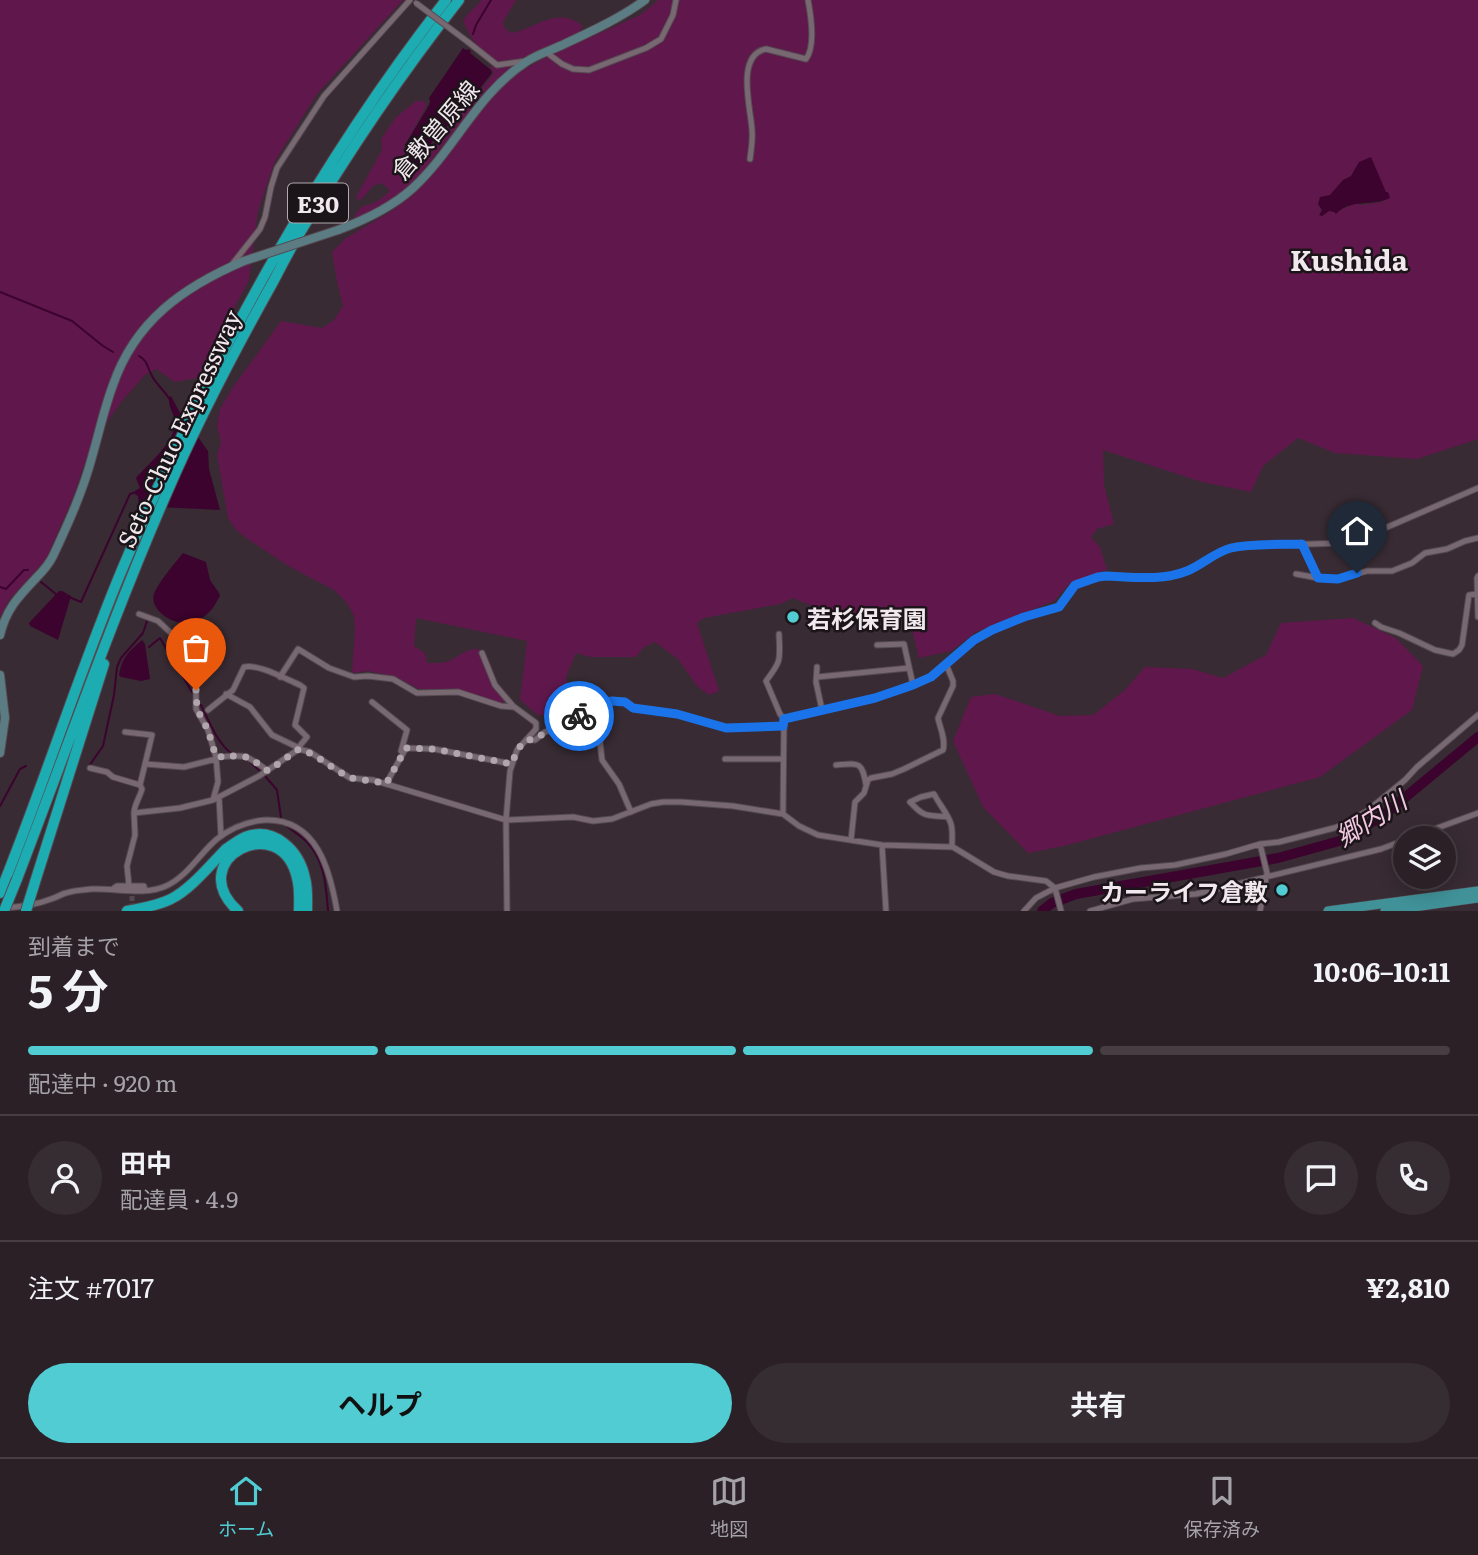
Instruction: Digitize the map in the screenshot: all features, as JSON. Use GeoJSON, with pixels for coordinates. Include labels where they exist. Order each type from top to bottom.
{"type":"FeatureCollection","features":[{"type":"Feature","properties":{"kind":"highway","name":"Seto-Chuo Expressway"},"geometry":{"type":"LineString","coordinates":[[2,910],[87,659],[145,529],[192,411],[244,310],[323,175],[378,92],[446,0]]}},
{"type":"Feature","properties":{"kind":"highway","name":"Seto-Chuo Expressway"},"geometry":{"type":"LineString","coordinates":[[0,893],[12,879],[83,702],[131,577],[145,529],[242,337],[297,238],[349,154],[426,42],[459,0]]}},
{"type":"Feature","properties":{"kind":"highway"},"geometry":{"type":"LineString","coordinates":[[426,42],[469,0]]}},
{"type":"Feature","properties":{"kind":"highway"},"geometry":{"type":"LineString","coordinates":[[26,911],[131,577]]}},
{"type":"Feature","properties":{"kind":"highway"},"geometry":{"type":"LineString","coordinates":[[127,911],[152,906],[172,898],[182,892],[226,849],[244,838],[260,835],[277,838],[296,855],[306,880],[307,911]]}},
{"type":"Feature","properties":{"kind":"highway"},"geometry":{"type":"LineString","coordinates":[[238,911],[224,895],[222,872],[231,854],[241,848],[259,844],[272,846],[290,861],[297,876],[299,911]]}},
{"type":"Feature","properties":{"kind":"main road"},"geometry":{"type":"LineString","coordinates":[[1328,911],[1478,891]]}},
{"type":"Feature","properties":{"kind":"main road"},"geometry":{"type":"LineString","coordinates":[[1385,911],[1478,898]]}},
{"type":"Feature","properties":{"kind":"street","name":"倉敷曽原線"},"geometry":{"type":"LineString","coordinates":[[0,635],[6,614],[13,603],[51,560],[92,459],[113,383],[135,340],[160,311],[195,285],[230,267],[338,230],[384,209],[412,188],[443,154],[495,87],[528,61],[600,27],[645,0]]}},
{"type":"Feature","properties":{"kind":"street"},"geometry":{"type":"LineString","coordinates":[[546,52],[573,69],[589,70],[646,48],[661,39],[673,15],[676,0]]}},
{"type":"Feature","properties":{"kind":"street"},"geometry":{"type":"LineString","coordinates":[[750,159],[752,129],[747,79],[752,60],[760,50],[766,49],[806,59],[811,53],[812,44],[808,0]]}},
{"type":"Feature","properties":{"kind":"street"},"geometry":{"type":"LineString","coordinates":[[230,267],[260,229],[277,168],[313,111],[413,1],[497,65],[528,61]]}},
{"type":"Feature","properties":{"kind":"street"},"geometry":{"type":"LineString","coordinates":[[526,740],[535,740],[545,732],[562,727],[595,705],[612,701],[625,702],[633,708],[677,714],[726,728],[784,722],[875,698],[931,677],[974,640],[992,630],[1059,607],[1075,585],[1098,577],[1170,577],[1191,569],[1218,553],[1243,546],[1354,541],[1478,488]]}},
{"type":"Feature","properties":{"kind":"street"},"geometry":{"type":"LineString","coordinates":[[1296,574],[1338,579],[1367,571],[1392,571],[1412,564],[1425,553],[1447,549],[1478,538]]}},
{"type":"Feature","properties":{"kind":"street"},"geometry":{"type":"LineString","coordinates":[[1302,544],[1318,578]]}},
{"type":"Feature","properties":{"kind":"street"},"geometry":{"type":"LineString","coordinates":[[1478,576],[1478,617]]}},
{"type":"Feature","properties":{"kind":"street"},"geometry":{"type":"LineString","coordinates":[[1375,623],[1435,650],[1453,654],[1462,645],[1469,595],[1477,594]]}},
{"type":"Feature","properties":{"kind":"street"},"geometry":{"type":"LineString","coordinates":[[139,614],[158,621],[172,634],[194,642],[201,649],[196,670],[197,709],[208,730],[216,758],[216,799],[221,837]]}},
{"type":"Feature","properties":{"kind":"street"},"geometry":{"type":"LineString","coordinates":[[779,634],[780,660],[766,681],[784,722],[783,814]]}},
{"type":"Feature","properties":{"kind":"street"},"geometry":{"type":"LineString","coordinates":[[877,645],[904,644],[913,685]]}},
{"type":"Feature","properties":{"kind":"street"},"geometry":{"type":"LineString","coordinates":[[280,677],[298,649],[329,668],[354,677],[393,679],[417,692],[458,692],[501,706],[514,707]]}},
{"type":"Feature","properties":{"kind":"street"},"geometry":{"type":"LineString","coordinates":[[482,653],[495,685],[514,707],[536,723],[536,729],[517,750],[512,764],[506,820],[507,911]]}},
{"type":"Feature","properties":{"kind":"street"},"geometry":{"type":"LineString","coordinates":[[851,840],[855,802],[871,778],[892,774],[943,750],[938,718],[954,686],[946,664]]}},
{"type":"Feature","properties":{"kind":"street"},"geometry":{"type":"LineString","coordinates":[[134,813],[180,808],[216,799],[267,771],[298,748],[307,737],[295,725],[304,688],[251,666],[244,667],[236,686],[208,710]]}},
{"type":"Feature","properties":{"kind":"street"},"geometry":{"type":"LineString","coordinates":[[817,667],[822,710]]}},
{"type":"Feature","properties":{"kind":"street"},"geometry":{"type":"LineString","coordinates":[[817,677],[909,668]]}},
{"type":"Feature","properties":{"kind":"street"},"geometry":{"type":"LineString","coordinates":[[0,675],[5,718],[0,753]]}},
{"type":"Feature","properties":{"kind":"street"},"geometry":{"type":"LineString","coordinates":[[226,694],[250,707],[272,735],[310,752],[350,778],[373,780],[506,820],[573,817],[593,821],[663,802],[733,806],[783,814],[818,835],[882,845],[952,847],[994,872],[1046,881],[1055,889],[1061,911]]}},
{"type":"Feature","properties":{"kind":"street"},"geometry":{"type":"LineString","coordinates":[[372,702],[407,730],[395,770],[386,784]]}},
{"type":"Feature","properties":{"kind":"street"},"geometry":{"type":"LineString","coordinates":[[584,712],[598,723],[602,760],[619,785],[631,812]]}},
{"type":"Feature","properties":{"kind":"street"},"geometry":{"type":"LineString","coordinates":[[1024,911],[1036,898],[1094,877],[1141,868],[1175,866],[1334,828],[1367,811],[1478,715]]}},
{"type":"Feature","properties":{"kind":"street"},"geometry":{"type":"LineString","coordinates":[[125,732],[152,735],[140,785],[142,789],[134,807],[135,835],[127,866],[131,891]]}},
{"type":"Feature","properties":{"kind":"street"},"geometry":{"type":"LineString","coordinates":[[402,752],[406,748],[434,749],[512,764]]}},
{"type":"Feature","properties":{"kind":"street"},"geometry":{"type":"LineString","coordinates":[[145,764],[184,767],[216,758],[242,755],[267,771]]}},
{"type":"Feature","properties":{"kind":"street"},"geometry":{"type":"LineString","coordinates":[[725,759],[783,759]]}},
{"type":"Feature","properties":{"kind":"street"},"geometry":{"type":"LineString","coordinates":[[836,765],[857,763],[863,770],[866,785]]}},
{"type":"Feature","properties":{"kind":"street"},"geometry":{"type":"LineString","coordinates":[[90,768],[140,785]]}},
{"type":"Feature","properties":{"kind":"street"},"geometry":{"type":"LineString","coordinates":[[948,817],[926,816],[910,802],[934,794],[948,817],[952,831],[952,847]]}},
{"type":"Feature","properties":{"kind":"street"},"geometry":{"type":"LineString","coordinates":[[1443,826],[1478,813]]}},
{"type":"Feature","properties":{"kind":"street"},"geometry":{"type":"LineString","coordinates":[[2,910],[52,899],[67,892],[94,889],[131,891],[166,886],[221,837],[233,829],[258,820],[281,821],[294,825],[306,834],[326,863],[337,911]]}},
{"type":"Feature","properties":{"kind":"street"},"geometry":{"type":"LineString","coordinates":[[1090,911],[1133,899],[1196,894],[1393,844]]}},
{"type":"Feature","properties":{"kind":"street"},"geometry":{"type":"LineString","coordinates":[[882,845],[886,911]]}},
{"type":"Feature","properties":{"kind":"street"},"geometry":{"type":"LineString","coordinates":[[1260,911],[1267,875],[1261,845]]}},
{"type":"Feature","properties":{"kind":"shaded area"},"geometry":{"type":"Polygon","coordinates":[[[0,0],[403,0],[317,94],[275,161],[258,211],[249,280],[197,378],[175,382],[156,369],[145,375],[121,402],[91,445],[72,500],[46,559],[9,600],[0,617],[0,0]]]}},
{"type":"Feature","properties":{"kind":"shaded area"},"geometry":{"type":"Polygon","coordinates":[[[482,0],[516,0],[503,22],[504,27],[511,33],[546,20],[563,18],[582,25],[580,33],[527,56],[505,62],[498,61],[477,45],[463,21],[482,0]]]}},
{"type":"Feature","properties":{"kind":"shaded area"},"geometry":{"type":"Polygon","coordinates":[[[658,0],[1478,0],[1478,439],[1417,459],[1335,453],[1298,438],[1263,466],[1251,492],[1202,482],[1103,450],[1104,485],[1114,524],[1097,529],[1091,537],[1100,547],[1107,570],[1071,582],[1054,601],[976,632],[951,651],[919,658],[909,618],[865,620],[815,607],[793,598],[780,604],[704,618],[697,623],[719,691],[709,695],[697,686],[678,659],[655,642],[643,648],[636,657],[590,657],[576,653],[566,677],[569,707],[555,716],[538,715],[520,700],[527,641],[416,618],[414,646],[425,653],[427,663],[446,662],[468,651],[479,649],[493,686],[505,701],[502,703],[459,690],[419,689],[396,677],[368,671],[352,673],[355,629],[354,616],[347,603],[334,590],[290,567],[249,540],[236,530],[228,518],[217,455],[221,442],[217,426],[220,409],[281,321],[322,328],[334,320],[343,306],[332,252],[346,238],[414,194],[434,173],[496,92],[520,72],[544,58],[640,15],[658,0]],[[1355,169],[1330,195],[1324,197],[1320,206],[1322,216],[1329,211],[1340,210],[1356,203],[1361,205],[1383,202],[1386,193],[1355,169]]]}},
{"type":"Feature","properties":{"kind":"shaded area"},"geometry":{"type":"Polygon","coordinates":[[[463,48],[471,51],[470,53],[492,73],[464,109],[432,142],[418,168],[411,163],[405,145],[429,105],[429,98],[463,48]]]}},
{"type":"Feature","properties":{"kind":"shaded area"},"geometry":{"type":"Polygon","coordinates":[[[510,65],[513,69],[488,88],[412,185],[377,210],[354,219],[362,206],[378,201],[390,190],[381,183],[373,186],[362,199],[358,200],[356,197],[382,150],[381,139],[396,117],[416,101],[426,103],[404,146],[408,160],[418,170],[436,141],[494,73],[490,67],[502,68],[510,65]]]}},
{"type":"Feature","properties":{"kind":"shaded area"},"geometry":{"type":"Polygon","coordinates":[[[1371,157],[1390,198],[1348,206],[1336,214],[1329,211],[1319,215],[1322,210],[1318,204],[1320,197],[1330,195],[1343,180],[1351,176],[1359,162],[1371,157]]]}},
{"type":"Feature","properties":{"kind":"shaded area"},"geometry":{"type":"Polygon","coordinates":[[[171,396],[208,451],[209,469],[220,510],[139,506],[135,491],[140,488],[136,478],[166,445],[174,430],[175,420],[169,401],[171,396]]]}},
{"type":"Feature","properties":{"kind":"shaded area"},"geometry":{"type":"Polygon","coordinates":[[[183,553],[206,562],[210,580],[220,596],[205,616],[187,623],[175,622],[163,615],[153,600],[159,584],[183,553]]]}},
{"type":"Feature","properties":{"kind":"shaded area"},"geometry":{"type":"Polygon","coordinates":[[[59,591],[71,596],[58,640],[29,623],[59,591]]]}},
{"type":"Feature","properties":{"kind":"shaded area"},"geometry":{"type":"Polygon","coordinates":[[[1353,618],[1396,638],[1423,666],[1412,710],[1320,777],[1064,846],[1028,853],[983,807],[953,741],[971,697],[995,694],[1060,716],[1093,715],[1125,690],[1145,667],[1192,669],[1223,678],[1266,655],[1281,623],[1353,618]]]}},
{"type":"Feature","properties":{"kind":"shaded area"},"geometry":{"type":"Polygon","coordinates":[[[142,640],[145,644],[150,679],[141,681],[121,677],[120,669],[124,660],[142,640]]]}},
{"type":"Feature","properties":{"kind":"waterway"},"geometry":{"type":"LineString","coordinates":[[473,34],[491,0]]}},
{"type":"Feature","properties":{"kind":"waterway"},"geometry":{"type":"LineString","coordinates":[[0,292],[72,321],[113,352]]}},
{"type":"Feature","properties":{"kind":"waterway"},"geometry":{"type":"LineString","coordinates":[[139,356],[146,362],[154,379],[170,400]]}},
{"type":"Feature","properties":{"kind":"waterway"},"geometry":{"type":"LineString","coordinates":[[69,597],[81,602],[130,494],[136,492]]}},
{"type":"Feature","properties":{"kind":"waterway"},"geometry":{"type":"LineString","coordinates":[[0,587],[6,589],[24,570],[28,570]]}},
{"type":"Feature","properties":{"kind":"waterway"},"geometry":{"type":"LineString","coordinates":[[41,582],[57,595]]}},
{"type":"Feature","properties":{"kind":"waterway"},"geometry":{"type":"LineString","coordinates":[[89,766],[103,746],[117,667],[121,658],[143,633],[147,621]]}},
{"type":"Feature","properties":{"kind":"waterway"},"geometry":{"type":"LineString","coordinates":[[149,647],[160,638],[192,692]]}},
{"type":"Feature","properties":{"kind":"waterway"},"geometry":{"type":"LineString","coordinates":[[201,705],[218,738],[232,754]]}},
{"type":"Feature","properties":{"kind":"waterway","name":"郷内川"},"geometry":{"type":"LineString","coordinates":[[1042,911],[1052,903],[1076,894],[1278,858],[1343,840],[1385,814],[1478,737]]}},
{"type":"Feature","properties":{"kind":"waterway"},"geometry":{"type":"LineString","coordinates":[[243,759],[261,772]]}},
{"type":"Feature","properties":{"kind":"waterway"},"geometry":{"type":"LineString","coordinates":[[0,806],[20,769],[26,766]]}},
{"type":"Feature","properties":{"kind":"waterway"},"geometry":{"type":"LineString","coordinates":[[265,776],[277,790],[281,817]]}},
{"type":"Feature","properties":{"kind":"waterway"},"geometry":{"type":"LineString","coordinates":[[288,827],[306,841],[317,856],[323,874],[328,911]]}},
{"type":"Feature","properties":{"kind":"tunnel"},"geometry":{"type":"LineString","coordinates":[[132,896],[132,911]]}},
{"type":"Feature","properties":{"kind":"way so far"},"geometry":{"type":"LineString","coordinates":[[196,690],[197,709],[208,730],[216,757],[243,755],[268,771],[299,749],[310,752],[350,778],[386,784],[406,748],[434,749],[512,764],[517,750],[526,740],[535,740],[545,732],[562,727],[579,716]]}},
{"type":"Feature","properties":{"kind":"place","name":"若杉保育園"},"geometry":{"type":"Point","coordinates":[793,617]}},
{"type":"Feature","properties":{"kind":"place","name":"カーライフ倉敷"},"geometry":{"type":"Point","coordinates":[1282,890]}},
{"type":"Feature","properties":{"kind":"district","name":"Kushida"},"geometry":{"type":"Point","coordinates":[1349,259]}},
{"type":"Feature","properties":{"kind":"route"},"geometry":{"type":"LineString","coordinates":[[579,716],[595,705],[612,701],[625,702],[633,708],[677,714],[726,728],[783,726],[784,719],[875,698],[931,677],[974,640],[992,630],[1059,607],[1075,585],[1106,576],[1170,577],[1191,569],[1218,553],[1243,546],[1302,544],[1318,578],[1338,579],[1357,573]]}}]}
